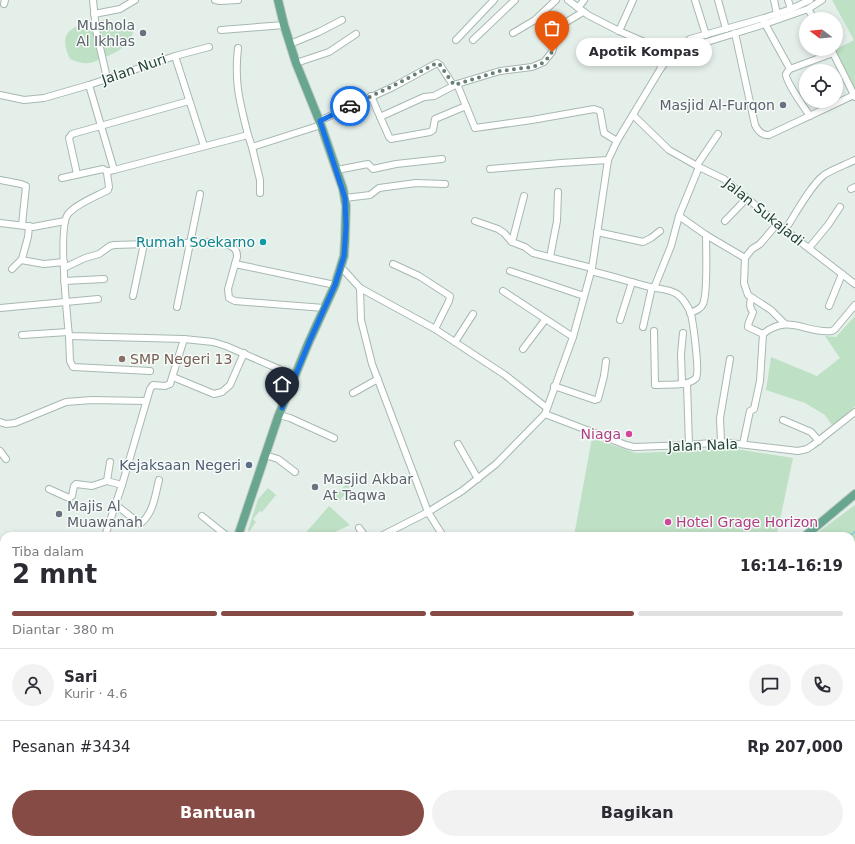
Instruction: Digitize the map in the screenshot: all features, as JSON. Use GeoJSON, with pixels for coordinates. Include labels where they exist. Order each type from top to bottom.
{"type":"FeatureCollection","features":[{"type":"Feature","properties":{"kind":"main road"},"geometry":{"type":"LineString","coordinates":[[239,532],[279,415],[335,285],[344,256],[346,227],[345,198],[337,170],[320,123],[296,63],[278,0]]}},
{"type":"Feature","properties":{"kind":"main road"},"geometry":{"type":"LineString","coordinates":[[810,532],[855,494]]}},
{"type":"Feature","properties":{"kind":"street"},"geometry":{"type":"LineString","coordinates":[[93,0],[98,41],[107,78]]}},
{"type":"Feature","properties":{"kind":"street"},"geometry":{"type":"LineString","coordinates":[[94,14],[120,9],[135,0]]}},
{"type":"Feature","properties":{"kind":"street"},"geometry":{"type":"LineString","coordinates":[[215,0],[238,0]]}},
{"type":"Feature","properties":{"kind":"street"},"geometry":{"type":"LineString","coordinates":[[456,40],[494,0]]}},
{"type":"Feature","properties":{"kind":"street"},"geometry":{"type":"LineString","coordinates":[[473,40],[515,0]]}},
{"type":"Feature","properties":{"kind":"street"},"geometry":{"type":"LineString","coordinates":[[513,34],[535,20],[556,0]]}},
{"type":"Feature","properties":{"kind":"street"},"geometry":{"type":"LineString","coordinates":[[568,0],[580,10],[618,31],[649,44],[658,53],[661,68]]}},
{"type":"Feature","properties":{"kind":"street"},"geometry":{"type":"LineString","coordinates":[[380,116],[424,98],[434,96],[455,84],[500,71],[532,67],[544,62],[552,52],[556,36],[563,24],[580,10],[584,0]]}},
{"type":"Feature","properties":{"kind":"street"},"geometry":{"type":"LineString","coordinates":[[618,31],[633,0]]}},
{"type":"Feature","properties":{"kind":"street"},"geometry":{"type":"LineString","coordinates":[[695,0],[706,35]]}},
{"type":"Feature","properties":{"kind":"street"},"geometry":{"type":"LineString","coordinates":[[718,0],[726,29]]}},
{"type":"Feature","properties":{"kind":"street"},"geometry":{"type":"LineString","coordinates":[[774,0],[777,14]]}},
{"type":"Feature","properties":{"kind":"street"},"geometry":{"type":"LineString","coordinates":[[788,0],[791,9]]}},
{"type":"Feature","properties":{"kind":"street"},"geometry":{"type":"LineString","coordinates":[[649,44],[693,45],[735,34],[810,0]]}},
{"type":"Feature","properties":{"kind":"street"},"geometry":{"type":"LineString","coordinates":[[389,532],[428,512],[478,479],[502,458],[546,411],[573,338],[592,270],[608,160],[616,141],[661,68],[671,56],[690,39],[808,9],[822,0]]}},
{"type":"Feature","properties":{"kind":"street"},"geometry":{"type":"LineString","coordinates":[[290,44],[319,32],[342,20]]}},
{"type":"Feature","properties":{"kind":"street"},"geometry":{"type":"LineString","coordinates":[[764,21],[790,69]]}},
{"type":"Feature","properties":{"kind":"street"},"geometry":{"type":"LineString","coordinates":[[221,30],[284,25]]}},
{"type":"Feature","properties":{"kind":"street"},"geometry":{"type":"LineString","coordinates":[[296,63],[329,52],[356,34]]}},
{"type":"Feature","properties":{"kind":"street"},"geometry":{"type":"LineString","coordinates":[[735,34],[755,125],[765,136],[854,96],[834,56]]}},
{"type":"Feature","properties":{"kind":"street"},"geometry":{"type":"LineString","coordinates":[[175,56],[209,47]]}},
{"type":"Feature","properties":{"kind":"street"},"geometry":{"type":"LineString","coordinates":[[238,48],[236,75],[237,92],[260,180],[260,193]]}},
{"type":"Feature","properties":{"kind":"street","name":"Jalan Nuri"},"geometry":{"type":"LineString","coordinates":[[0,96],[17,99],[38,99],[89,85],[175,56],[204,146]]}},
{"type":"Feature","properties":{"kind":"street"},"geometry":{"type":"LineString","coordinates":[[810,116],[786,76],[790,69],[820,56]]}},
{"type":"Feature","properties":{"kind":"street"},"geometry":{"type":"LineString","coordinates":[[252,147],[320,123],[437,63],[455,84],[475,128],[597,109],[601,113],[604,134],[616,141]]}},
{"type":"Feature","properties":{"kind":"street"},"geometry":{"type":"LineString","coordinates":[[89,85],[102,126],[111,171],[110,187],[108,190],[73,210],[65,221],[64,281],[67,302],[70,362],[73,367],[150,371]]}},
{"type":"Feature","properties":{"kind":"street"},"geometry":{"type":"LineString","coordinates":[[372,96],[390,138],[392,139],[430,132],[435,119],[466,106]]}},
{"type":"Feature","properties":{"kind":"street"},"geometry":{"type":"LineString","coordinates":[[77,174],[70,136],[72,134],[189,101]]}},
{"type":"Feature","properties":{"kind":"street","name":"Jalan Sukajadi"},"geometry":{"type":"LineString","coordinates":[[632,115],[669,150],[724,179],[784,230],[855,284]]}},
{"type":"Feature","properties":{"kind":"street"},"geometry":{"type":"LineString","coordinates":[[643,327],[653,287],[671,246],[679,216],[698,166],[718,134]]}},
{"type":"Feature","properties":{"kind":"street"},"geometry":{"type":"LineString","coordinates":[[62,178],[103,168],[111,171],[248,135]]}},
{"type":"Feature","properties":{"kind":"street"},"geometry":{"type":"LineString","coordinates":[[337,170],[368,164],[373,169],[396,164],[442,159]]}},
{"type":"Feature","properties":{"kind":"street"},"geometry":{"type":"LineString","coordinates":[[490,169],[608,160]]}},
{"type":"Feature","properties":{"kind":"street"},"geometry":{"type":"LineString","coordinates":[[784,230],[821,178],[829,172],[855,160]]}},
{"type":"Feature","properties":{"kind":"street"},"geometry":{"type":"LineString","coordinates":[[0,180],[26,186],[25,226],[28,241],[21,260],[12,269]]}},
{"type":"Feature","properties":{"kind":"street"},"geometry":{"type":"LineString","coordinates":[[345,198],[370,195],[379,188],[416,183],[445,184]]}},
{"type":"Feature","properties":{"kind":"street"},"geometry":{"type":"LineString","coordinates":[[550,257],[557,221],[558,192]]}},
{"type":"Feature","properties":{"kind":"street"},"geometry":{"type":"LineString","coordinates":[[177,307],[200,194]]}},
{"type":"Feature","properties":{"kind":"street"},"geometry":{"type":"LineString","coordinates":[[512,242],[524,196]]}},
{"type":"Feature","properties":{"kind":"street"},"geometry":{"type":"LineString","coordinates":[[725,221],[747,198]]}},
{"type":"Feature","properties":{"kind":"street"},"geometry":{"type":"LineString","coordinates":[[809,248],[828,225],[840,207]]}},
{"type":"Feature","properties":{"kind":"street"},"geometry":{"type":"LineString","coordinates":[[679,216],[706,235],[745,258]]}},
{"type":"Feature","properties":{"kind":"street"},"geometry":{"type":"LineString","coordinates":[[0,222],[25,226],[36,226],[65,221]]}},
{"type":"Feature","properties":{"kind":"street"},"geometry":{"type":"LineString","coordinates":[[475,221],[498,229],[512,242],[525,247],[533,253],[653,287],[676,294],[682,298],[690,313],[698,362],[698,373],[695,378],[684,384],[655,385],[654,331]]}},
{"type":"Feature","properties":{"kind":"street"},"geometry":{"type":"LineString","coordinates":[[777,224],[760,244],[745,258],[744,283],[746,292],[751,298],[771,310],[785,324]]}},
{"type":"Feature","properties":{"kind":"street"},"geometry":{"type":"LineString","coordinates":[[597,232],[642,242],[651,238],[660,231]]}},
{"type":"Feature","properties":{"kind":"street"},"geometry":{"type":"LineString","coordinates":[[690,313],[702,306],[704,301],[706,235]]}},
{"type":"Feature","properties":{"kind":"street"},"geometry":{"type":"LineString","coordinates":[[21,260],[44,264],[64,265],[97,255],[114,245],[216,242],[231,246],[235,248],[237,252],[228,292],[228,297],[232,300],[324,308]]}},
{"type":"Feature","properties":{"kind":"street"},"geometry":{"type":"LineString","coordinates":[[133,296],[144,244]]}},
{"type":"Feature","properties":{"kind":"street"},"geometry":{"type":"LineString","coordinates":[[235,264],[335,285]]}},
{"type":"Feature","properties":{"kind":"street"},"geometry":{"type":"LineString","coordinates":[[393,264],[423,278],[450,296],[435,329]]}},
{"type":"Feature","properties":{"kind":"street","name":"Jalan Nala"},"geometry":{"type":"LineString","coordinates":[[341,267],[360,288],[435,329],[505,375],[546,411],[630,446],[642,448],[721,442],[798,451],[807,449],[855,412]]}},
{"type":"Feature","properties":{"kind":"street"},"geometry":{"type":"LineString","coordinates":[[510,271],[584,296]]}},
{"type":"Feature","properties":{"kind":"street"},"geometry":{"type":"LineString","coordinates":[[829,306],[842,274]]}},
{"type":"Feature","properties":{"kind":"street"},"geometry":{"type":"LineString","coordinates":[[64,281],[104,279]]}},
{"type":"Feature","properties":{"kind":"street"},"geometry":{"type":"LineString","coordinates":[[620,320],[632,282]]}},
{"type":"Feature","properties":{"kind":"street"},"geometry":{"type":"LineString","coordinates":[[360,288],[361,320],[369,353],[428,512],[440,532]]}},
{"type":"Feature","properties":{"kind":"street"},"geometry":{"type":"LineString","coordinates":[[503,291],[573,338]]}},
{"type":"Feature","properties":{"kind":"street"},"geometry":{"type":"LineString","coordinates":[[751,298],[750,308],[753,312],[749,319],[748,327],[763,334]]}},
{"type":"Feature","properties":{"kind":"street"},"geometry":{"type":"LineString","coordinates":[[0,308],[98,299]]}},
{"type":"Feature","properties":{"kind":"street"},"geometry":{"type":"LineString","coordinates":[[763,334],[772,328],[785,324],[832,331],[855,305]]}},
{"type":"Feature","properties":{"kind":"street"},"geometry":{"type":"LineString","coordinates":[[455,342],[473,314]]}},
{"type":"Feature","properties":{"kind":"street"},"geometry":{"type":"LineString","coordinates":[[523,349],[545,320]]}},
{"type":"Feature","properties":{"kind":"street"},"geometry":{"type":"LineString","coordinates":[[682,333],[681,354],[689,445]]}},
{"type":"Feature","properties":{"kind":"street"},"geometry":{"type":"LineString","coordinates":[[22,335],[69,334],[184,339],[217,343],[244,353],[295,376]]}},
{"type":"Feature","properties":{"kind":"street"},"geometry":{"type":"LineString","coordinates":[[743,444],[750,411],[754,409],[758,393],[763,334]]}},
{"type":"Feature","properties":{"kind":"street"},"geometry":{"type":"LineString","coordinates":[[106,532],[122,485],[146,401],[152,386],[169,385],[173,377],[184,339]]}},
{"type":"Feature","properties":{"kind":"street"},"geometry":{"type":"LineString","coordinates":[[173,377],[214,394],[222,392],[230,384],[244,353]]}},
{"type":"Feature","properties":{"kind":"street"},"geometry":{"type":"LineString","coordinates":[[721,442],[720,418],[730,359]]}},
{"type":"Feature","properties":{"kind":"street"},"geometry":{"type":"LineString","coordinates":[[554,386],[595,400],[598,399],[606,361]]}},
{"type":"Feature","properties":{"kind":"street"},"geometry":{"type":"LineString","coordinates":[[353,394],[378,380]]}},
{"type":"Feature","properties":{"kind":"street"},"geometry":{"type":"LineString","coordinates":[[0,422],[10,424],[70,401],[146,401]]}},
{"type":"Feature","properties":{"kind":"street"},"geometry":{"type":"LineString","coordinates":[[279,415],[290,418],[334,438]]}},
{"type":"Feature","properties":{"kind":"street"},"geometry":{"type":"LineString","coordinates":[[783,420],[811,432],[819,440]]}},
{"type":"Feature","properties":{"kind":"street"},"geometry":{"type":"LineString","coordinates":[[458,444],[478,479]]}},
{"type":"Feature","properties":{"kind":"street"},"geometry":{"type":"LineString","coordinates":[[0,451],[6,458]]}},
{"type":"Feature","properties":{"kind":"street"},"geometry":{"type":"LineString","coordinates":[[265,455],[278,459],[295,472]]}},
{"type":"Feature","properties":{"kind":"street"},"geometry":{"type":"LineString","coordinates":[[107,481],[110,462]]}},
{"type":"Feature","properties":{"kind":"street"},"geometry":{"type":"LineString","coordinates":[[115,504],[140,524],[153,507],[159,480]]}},
{"type":"Feature","properties":{"kind":"street"},"geometry":{"type":"LineString","coordinates":[[49,489],[69,498],[72,496],[74,486],[76,484],[92,486],[107,481],[122,485]]}},
{"type":"Feature","properties":{"kind":"street"},"geometry":{"type":"LineString","coordinates":[[202,516],[222,532]]}},
{"type":"Feature","properties":{"kind":"street"},"geometry":{"type":"LineString","coordinates":[[359,528],[362,532]]}},
{"type":"Feature","properties":{"kind":"green space"},"geometry":{"type":"Polygon","coordinates":[[[832,0],[855,0],[855,91],[843,69],[843,64],[840,64],[836,56],[843,56],[843,46],[854,40],[843,20],[843,12],[839,12],[832,0]]]}},
{"type":"Feature","properties":{"kind":"green space"},"geometry":{"type":"Polygon","coordinates":[[[103,20],[132,26],[134,29],[132,35],[125,45],[111,55],[91,63],[81,63],[70,59],[65,40],[67,34],[78,26],[103,20]]]}},
{"type":"Feature","properties":{"kind":"green space"},"geometry":{"type":"Polygon","coordinates":[[[855,316],[855,406],[843,417],[832,425],[825,415],[805,403],[766,390],[771,357],[817,376],[840,358],[825,336],[836,337],[855,316]]]}},
{"type":"Feature","properties":{"kind":"green space"},"geometry":{"type":"Polygon","coordinates":[[[592,438],[636,453],[736,449],[793,458],[777,532],[575,532],[592,438]]]}},
{"type":"Feature","properties":{"kind":"green space"},"geometry":{"type":"Polygon","coordinates":[[[347,483],[351,487],[339,501],[334,497],[347,483]]]}},
{"type":"Feature","properties":{"kind":"green space"},"geometry":{"type":"Polygon","coordinates":[[[268,488],[276,495],[262,512],[260,511],[253,519],[256,522],[249,532],[248,530],[258,499],[268,488]]]}},
{"type":"Feature","properties":{"kind":"green space"},"geometry":{"type":"Polygon","coordinates":[[[855,505],[855,532],[818,532],[855,505]]]}},
{"type":"Feature","properties":{"kind":"green space"},"geometry":{"type":"Polygon","coordinates":[[[329,506],[350,525],[335,532],[306,532],[329,506]]]}},
{"type":"Feature","properties":{"kind":"way so far"},"geometry":{"type":"LineString","coordinates":[[350,106],[437,63],[454,85],[500,71],[532,67],[541,64],[552,52]]}},
{"type":"Feature","properties":{"kind":"place","name":"Mushola Al Ikhlas"},"geometry":{"type":"Point","coordinates":[143,33]}},
{"type":"Feature","properties":{"kind":"place","name":"Apotik Kompas"},"geometry":{"type":"Point","coordinates":[552,52]}},
{"type":"Feature","properties":{"kind":"place","name":"Masjid Al-Furqon"},"geometry":{"type":"Point","coordinates":[783,105]}},
{"type":"Feature","properties":{"kind":"place","name":"Rumah Soekarno"},"geometry":{"type":"Point","coordinates":[263,242]}},
{"type":"Feature","properties":{"kind":"place","name":"SMP Negeri 13"},"geometry":{"type":"Point","coordinates":[122,359]}},
{"type":"Feature","properties":{"kind":"place","name":"Niaga"},"geometry":{"type":"Point","coordinates":[629,434]}},
{"type":"Feature","properties":{"kind":"place","name":"Kejaksaan Negeri"},"geometry":{"type":"Point","coordinates":[249,465]}},
{"type":"Feature","properties":{"kind":"place","name":"Masjid Akbar At Taqwa"},"geometry":{"type":"Point","coordinates":[315,487]}},
{"type":"Feature","properties":{"kind":"place","name":"Majis Al Muawanah"},"geometry":{"type":"Point","coordinates":[59,514]}},
{"type":"Feature","properties":{"kind":"place","name":"Hotel Grage Horizon"},"geometry":{"type":"Point","coordinates":[668,522]}},
{"type":"Feature","properties":{"kind":"route"},"geometry":{"type":"LineString","coordinates":[[282,408],[335,285],[344,256],[346,227],[345,198],[320,121],[350,106]]}}]}
